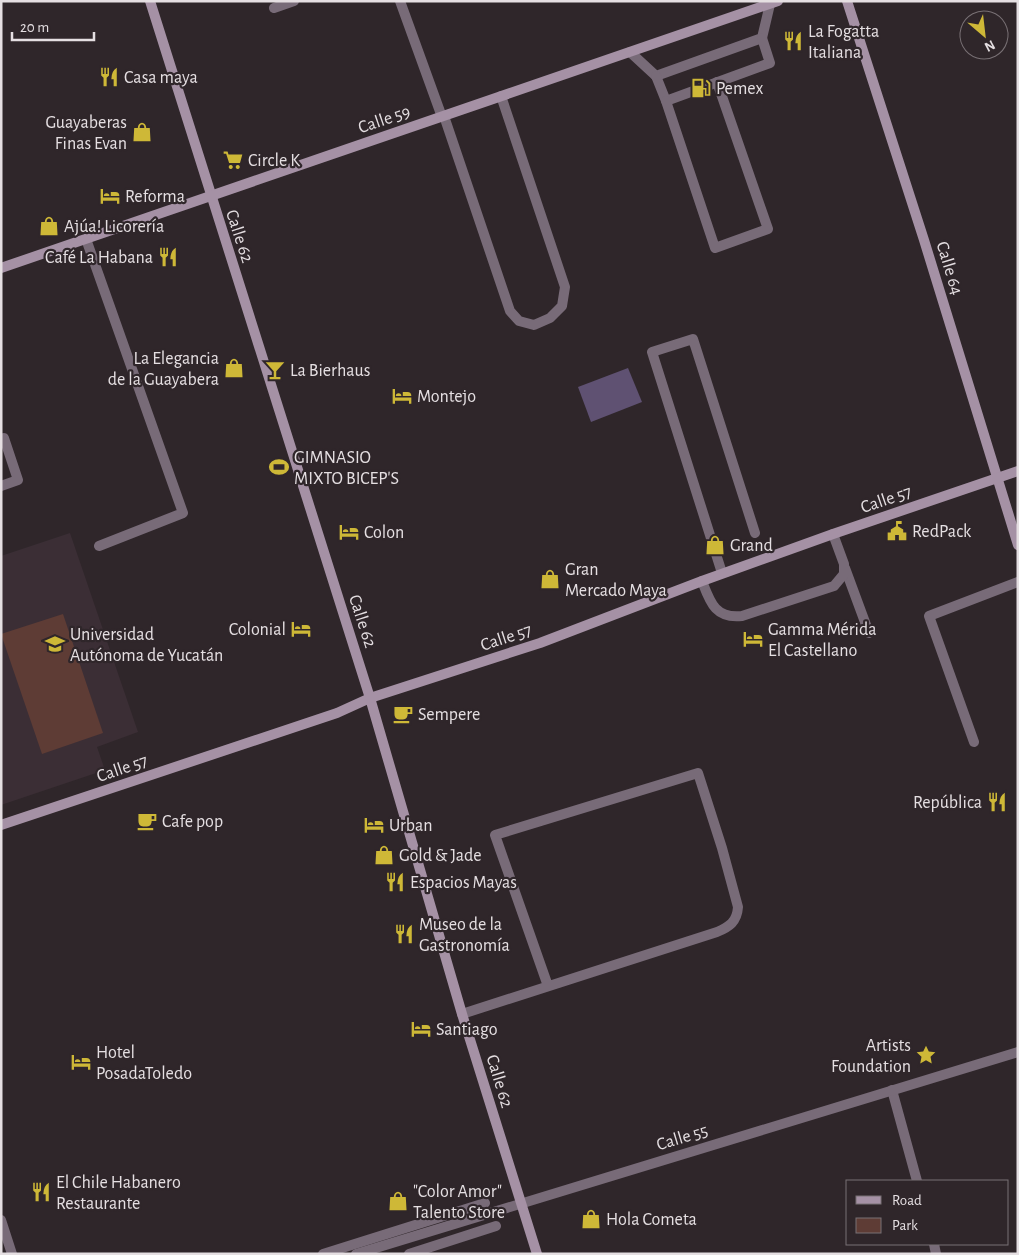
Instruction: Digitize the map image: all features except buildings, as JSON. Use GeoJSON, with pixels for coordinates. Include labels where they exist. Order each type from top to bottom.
{"type":"FeatureCollection","features":[{"type":"Feature","properties":{"kind":"main road","name":"Calle 62"},"geometry":{"type":"LineString","coordinates":[[150,1],[370,698],[462,1014],[537,1254]]}},
{"type":"Feature","properties":{"kind":"main road","name":"Calle 64"},"geometry":{"type":"LineString","coordinates":[[847,1],[1018,545]]}},
{"type":"Feature","properties":{"kind":"main road","name":"Calle 59"},"geometry":{"type":"LineString","coordinates":[[1,268],[774,3]]}},
{"type":"Feature","properties":{"kind":"main road","name":"Calle 57"},"geometry":{"type":"LineString","coordinates":[[1,826],[337,713],[370,698],[540,643],[722,573],[1018,471]]}},
{"type":"Feature","properties":{"kind":"street"},"geometry":{"type":"LineString","coordinates":[[274,8],[294,1]]}},
{"type":"Feature","properties":{"kind":"street"},"geometry":{"type":"LineString","coordinates":[[400,1],[443,116],[510,311],[519,321],[534,325],[550,318],[562,306],[565,287],[501,96]]}},
{"type":"Feature","properties":{"kind":"street"},"geometry":{"type":"LineString","coordinates":[[666,101],[770,63],[762,38],[774,3]]}},
{"type":"Feature","properties":{"kind":"street"},"geometry":{"type":"LineString","coordinates":[[656,76],[762,38]]}},
{"type":"Feature","properties":{"kind":"street"},"geometry":{"type":"LineString","coordinates":[[630,52],[656,76],[714,248],[768,229],[717,82]]}},
{"type":"Feature","properties":{"kind":"street"},"geometry":{"type":"LineString","coordinates":[[86,239],[182,513],[98,546]]}},
{"type":"Feature","properties":{"kind":"street"},"geometry":{"type":"LineString","coordinates":[[722,573],[652,352],[693,339],[755,533]]}},
{"type":"Feature","properties":{"kind":"street"},"geometry":{"type":"LineString","coordinates":[[1,439],[4,438],[18,480],[1,486]]}},
{"type":"Feature","properties":{"kind":"street"},"geometry":{"type":"LineString","coordinates":[[833,534],[869,633]]}},
{"type":"Feature","properties":{"kind":"street"},"geometry":{"type":"LineString","coordinates":[[702,581],[709,600],[716,609],[723,615],[732,617],[742,616],[834,586],[844,574],[844,564]]}},
{"type":"Feature","properties":{"kind":"street"},"geometry":{"type":"LineString","coordinates":[[974,742],[929,616],[1018,582]]}},
{"type":"Feature","properties":{"kind":"street"},"geometry":{"type":"LineString","coordinates":[[462,1014],[717,932],[731,926],[738,915],[738,907],[722,848],[698,773],[495,835],[548,986]]}},
{"type":"Feature","properties":{"kind":"street","name":"Calle 55"},"geometry":{"type":"LineString","coordinates":[[356,1254],[1018,1052]]}},
{"type":"Feature","properties":{"kind":"street"},"geometry":{"type":"LineString","coordinates":[[892,1090],[917,1180]]}},
{"type":"Feature","properties":{"kind":"street"},"geometry":{"type":"LineString","coordinates":[[323,1254],[485,1203]]}},
{"type":"Feature","properties":{"kind":"street"},"geometry":{"type":"LineString","coordinates":[[1,1220],[12,1254]]}},
{"type":"Feature","properties":{"kind":"street"},"geometry":{"type":"LineString","coordinates":[[409,1254],[496,1226]]}},
{"type":"Feature","properties":{"kind":"shaded area"},"geometry":{"type":"Polygon","coordinates":[[[628,368],[642,402],[591,422],[578,387],[628,368]]]}},
{"type":"Feature","properties":{"kind":"shaded area","name":"Universidad Autónoma de Yucatán"},"geometry":{"type":"Polygon","coordinates":[[[70,533],[138,732],[97,747],[105,770],[1,805],[1,556],[70,533]]]}},
{"type":"Feature","properties":{"kind":"green space"},"geometry":{"type":"Polygon","coordinates":[[[63,614],[103,733],[42,754],[1,634],[63,614]]]}},
{"type":"Feature","properties":{"kind":"place","name":"La Fogatta Italiana"},"geometry":{"type":"Point","coordinates":[793,41]}},
{"type":"Feature","properties":{"kind":"place","name":"Casa maya"},"geometry":{"type":"Point","coordinates":[109,77]}},
{"type":"Feature","properties":{"kind":"place","name":"Pemex"},"geometry":{"type":"Point","coordinates":[701,88]}},
{"type":"Feature","properties":{"kind":"place","name":"Guayaberas Finas Evan"},"geometry":{"type":"Point","coordinates":[142,132]}},
{"type":"Feature","properties":{"kind":"place","name":"Circle K"},"geometry":{"type":"Point","coordinates":[233,160]}},
{"type":"Feature","properties":{"kind":"place","name":"Reforma"},"geometry":{"type":"Point","coordinates":[110,196]}},
{"type":"Feature","properties":{"kind":"place","name":"Ajúa! Licorería"},"geometry":{"type":"Point","coordinates":[49,226]}},
{"type":"Feature","properties":{"kind":"place","name":"Café La Habana"},"geometry":{"type":"Point","coordinates":[168,257]}},
{"type":"Feature","properties":{"kind":"place","name":"La Elegancia de la Guayabera"},"geometry":{"type":"Point","coordinates":[234,368]}},
{"type":"Feature","properties":{"kind":"place","name":"La Bierhaus"},"geometry":{"type":"Point","coordinates":[275,370]}},
{"type":"Feature","properties":{"kind":"place","name":"Montejo"},"geometry":{"type":"Point","coordinates":[402,396]}},
{"type":"Feature","properties":{"kind":"place","name":"GIMNASIO MIXTO BICEP'S"},"geometry":{"type":"Point","coordinates":[279,467]}},
{"type":"Feature","properties":{"kind":"place","name":"RedPack"},"geometry":{"type":"Point","coordinates":[897,531]}},
{"type":"Feature","properties":{"kind":"place","name":"Colon"},"geometry":{"type":"Point","coordinates":[349,532]}},
{"type":"Feature","properties":{"kind":"place","name":"Grand"},"geometry":{"type":"Point","coordinates":[715,545]}},
{"type":"Feature","properties":{"kind":"place","name":"Gran Mercado Maya"},"geometry":{"type":"Point","coordinates":[550,579]}},
{"type":"Feature","properties":{"kind":"place","name":"Colonial"},"geometry":{"type":"Point","coordinates":[301,629]}},
{"type":"Feature","properties":{"kind":"place","name":"Gamma Mérida El Castellano"},"geometry":{"type":"Point","coordinates":[753,639]}},
{"type":"Feature","properties":{"kind":"place","name":"Universidad Autónoma de Yucatán"},"geometry":{"type":"Point","coordinates":[55,644]}},
{"type":"Feature","properties":{"kind":"place","name":"Sempere"},"geometry":{"type":"Point","coordinates":[403,714]}},
{"type":"Feature","properties":{"kind":"place","name":"República"},"geometry":{"type":"Point","coordinates":[997,802]}},
{"type":"Feature","properties":{"kind":"place","name":"Cafe pop"},"geometry":{"type":"Point","coordinates":[147,821]}},
{"type":"Feature","properties":{"kind":"place","name":"Urban"},"geometry":{"type":"Point","coordinates":[374,825]}},
{"type":"Feature","properties":{"kind":"place","name":"Gold & Jade"},"geometry":{"type":"Point","coordinates":[384,855]}},
{"type":"Feature","properties":{"kind":"place","name":"Espacios Mayas"},"geometry":{"type":"Point","coordinates":[395,882]}},
{"type":"Feature","properties":{"kind":"place","name":"Museo de la Gastronomía"},"geometry":{"type":"Point","coordinates":[404,934]}},
{"type":"Feature","properties":{"kind":"place","name":"Santiago"},"geometry":{"type":"Point","coordinates":[421,1029]}},
{"type":"Feature","properties":{"kind":"place","name":"Artists Foundation"},"geometry":{"type":"Point","coordinates":[926,1055]}},
{"type":"Feature","properties":{"kind":"place","name":"Hotel PosadaToledo"},"geometry":{"type":"Point","coordinates":[81,1062]}},
{"type":"Feature","properties":{"kind":"place","name":"El Chile Habanero Restaurante"},"geometry":{"type":"Point","coordinates":[41,1192]}},
{"type":"Feature","properties":{"kind":"place","name":"\"Color Amor\" Talento Store"},"geometry":{"type":"Point","coordinates":[398,1201]}},
{"type":"Feature","properties":{"kind":"place","name":"Hola Cometa"},"geometry":{"type":"Point","coordinates":[591,1219]}}]}
